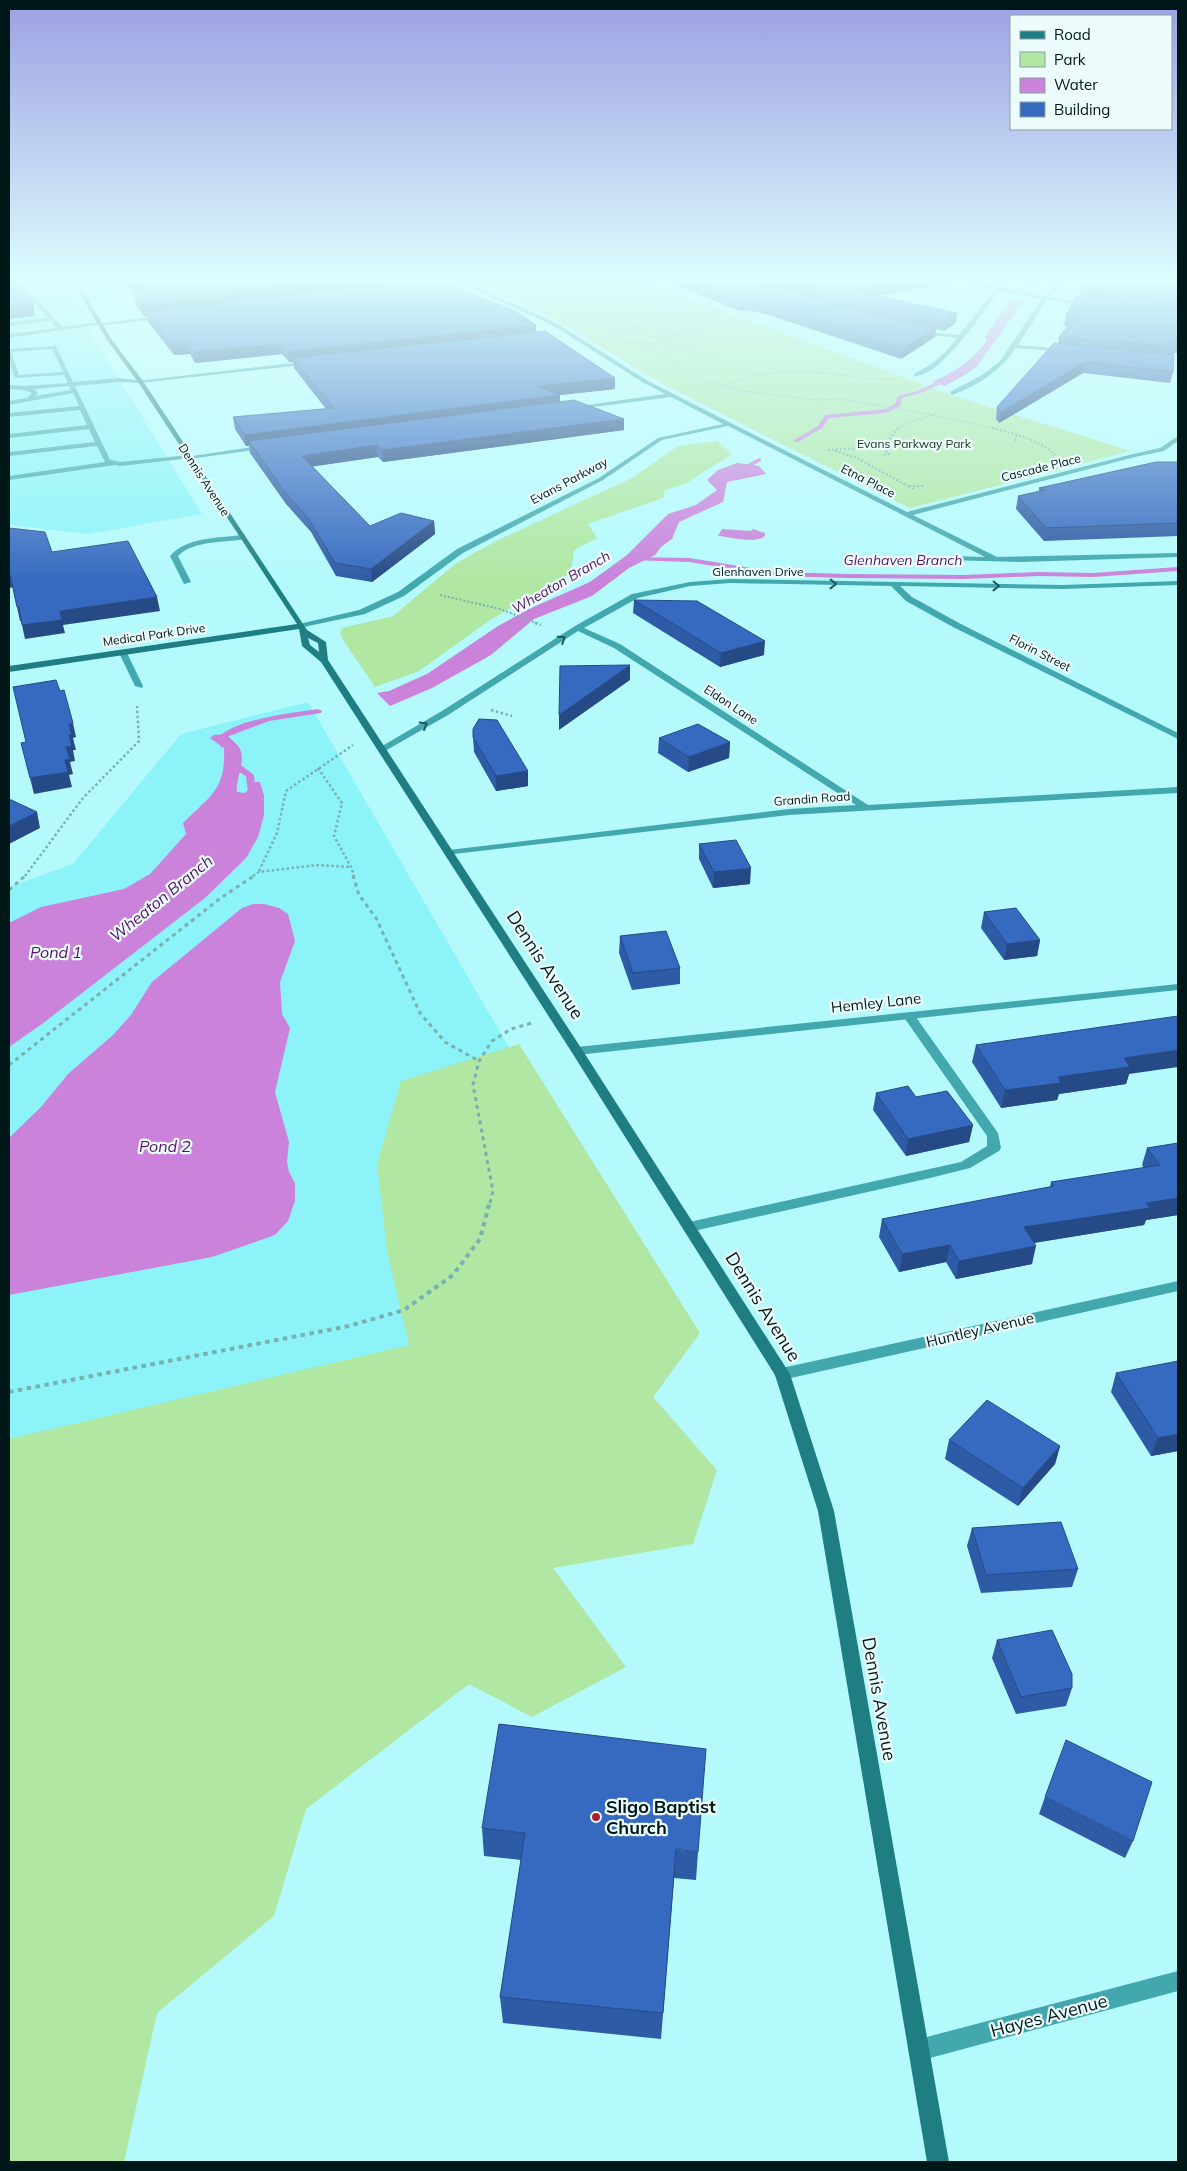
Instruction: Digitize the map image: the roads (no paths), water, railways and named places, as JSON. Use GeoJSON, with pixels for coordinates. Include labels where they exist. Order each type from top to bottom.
{"type":"FeatureCollection","features":[{"type":"Feature","properties":{"kind":"street"},"geometry":{"type":"LineString","coordinates":[[69,379],[107,461],[113,463]]}},
{"type":"Feature","properties":{"kind":"street"},"geometry":{"type":"LineString","coordinates":[[9,387],[72,388],[124,386],[140,381],[156,379]]}},
{"type":"Feature","properties":{"kind":"street"},"geometry":{"type":"LineString","coordinates":[[642,379],[730,424]]}},
{"type":"Feature","properties":{"kind":"street"},"geometry":{"type":"LineString","coordinates":[[952,393],[979,379]]}},
{"type":"Feature","properties":{"kind":"street","name":"Dennis Avenue"},"geometry":{"type":"LineString","coordinates":[[140,381],[303,628],[322,642],[324,660]]}},
{"type":"Feature","properties":{"kind":"street"},"geometry":{"type":"LineString","coordinates":[[25,388],[34,391],[33,396],[28,398]]}},
{"type":"Feature","properties":{"kind":"street"},"geometry":{"type":"LineString","coordinates":[[9,403],[72,388]]}},
{"type":"Feature","properties":{"kind":"street"},"geometry":{"type":"LineString","coordinates":[[568,409],[672,395]]}},
{"type":"Feature","properties":{"kind":"street"},"geometry":{"type":"LineString","coordinates":[[9,415],[81,408]]}},
{"type":"Feature","properties":{"kind":"street","name":"Etna Place"},"geometry":{"type":"LineString","coordinates":[[730,424],[995,559]]}},
{"type":"Feature","properties":{"kind":"street","name":"Evans Parkway"},"geometry":{"type":"LineString","coordinates":[[303,628],[362,612],[401,594],[460,551],[601,479],[660,439],[730,424]]}},
{"type":"Feature","properties":{"kind":"street"},"geometry":{"type":"LineString","coordinates":[[9,436],[90,427]]}},
{"type":"Feature","properties":{"kind":"street","name":"Cascade Place"},"geometry":{"type":"LineString","coordinates":[[907,514],[1166,450],[1178,438]]}},
{"type":"Feature","properties":{"kind":"street"},"geometry":{"type":"LineString","coordinates":[[9,454],[99,444]]}},
{"type":"Feature","properties":{"kind":"street"},"geometry":{"type":"LineString","coordinates":[[9,478],[113,463],[129,464],[276,446]]}},
{"type":"Feature","properties":{"kind":"street"},"geometry":{"type":"LineString","coordinates":[[187,582],[174,556],[178,550],[196,544],[242,537]]}},
{"type":"Feature","properties":{"kind":"street"},"geometry":{"type":"LineString","coordinates":[[951,558],[995,559],[1178,555]]}},
{"type":"Feature","properties":{"kind":"street","name":"Glenhaven Drive"},"geometry":{"type":"LineString","coordinates":[[382,749],[451,709],[578,628],[634,596],[690,584],[730,581],[1063,587],[1178,583]]}},
{"type":"Feature","properties":{"kind":"street","name":"Florin Street"},"geometry":{"type":"LineString","coordinates":[[894,585],[909,599],[956,625],[1178,736]]}},
{"type":"Feature","properties":{"kind":"street","name":"Dennis Avenue"},"geometry":{"type":"LineString","coordinates":[[303,628],[306,646],[324,660],[577,1051],[782,1374],[826,1510],[938,2162]]}},
{"type":"Feature","properties":{"kind":"street","name":"Medical Park Drive"},"geometry":{"type":"LineString","coordinates":[[9,668],[303,628]]}},
{"type":"Feature","properties":{"kind":"street","name":"Eldon Lane"},"geometry":{"type":"LineString","coordinates":[[578,628],[617,646],[867,808]]}},
{"type":"Feature","properties":{"kind":"street"},"geometry":{"type":"LineString","coordinates":[[123,652],[139,686]]}},
{"type":"Feature","properties":{"kind":"street","name":"Grandin Road"},"geometry":{"type":"LineString","coordinates":[[449,853],[789,812],[1178,790]]}},
{"type":"Feature","properties":{"kind":"street","name":"Hemley Lane"},"geometry":{"type":"LineString","coordinates":[[577,1051],[1178,987]]}},
{"type":"Feature","properties":{"kind":"street"},"geometry":{"type":"LineString","coordinates":[[689,1227],[930,1174],[964,1165],[994,1148],[993,1136],[909,1016]]}},
{"type":"Feature","properties":{"kind":"street","name":"Huntley Avenue"},"geometry":{"type":"LineString","coordinates":[[782,1374],[1178,1286]]}},
{"type":"Feature","properties":{"kind":"street","name":"Hayes Avenue"},"geometry":{"type":"LineString","coordinates":[[919,2050],[1178,1982]]}},
{"type":"Feature","properties":{"kind":"water"},"geometry":{"type":"Polygon","coordinates":[[[937,379],[957,379],[945,386],[932,382],[937,379]]]}},
{"type":"Feature","properties":{"kind":"water"},"geometry":{"type":"Polygon","coordinates":[[[737,463],[759,466],[766,474],[727,482],[723,502],[679,522],[672,539],[661,547],[655,555],[629,568],[592,596],[534,619],[491,655],[432,688],[390,706],[377,693],[389,691],[427,674],[498,626],[529,609],[590,582],[627,555],[668,514],[696,505],[717,490],[707,480],[718,470],[737,463]]]}},
{"type":"Feature","properties":{"kind":"water"},"geometry":{"type":"Polygon","coordinates":[[[722,529],[751,531],[753,529],[765,533],[765,536],[749,540],[718,536],[722,529]]]}},
{"type":"Feature","properties":{"kind":"water","name":"Pond 1"},"geometry":{"type":"Polygon","coordinates":[[[226,734],[239,747],[242,754],[237,792],[245,793],[256,782],[260,782],[264,796],[264,815],[258,837],[246,858],[205,898],[42,1024],[9,1047],[9,923],[41,907],[124,889],[150,874],[186,834],[183,823],[208,798],[219,783],[224,762],[224,748],[210,738],[214,735],[226,734]]]}},
{"type":"Feature","properties":{"kind":"water","name":"Pond 2"},"geometry":{"type":"Polygon","coordinates":[[[253,904],[264,904],[279,908],[288,914],[295,941],[280,982],[282,1014],[290,1028],[275,1092],[289,1142],[287,1162],[289,1172],[295,1183],[295,1201],[288,1221],[275,1235],[212,1257],[9,1295],[9,1138],[41,1107],[68,1074],[113,1035],[131,1015],[152,982],[242,908],[253,904]]]}},
{"type":"Feature","properties":{"kind":"waterway","name":"Wheaton Branch"},"geometry":{"type":"LineString","coordinates":[[796,441],[820,427],[827,416],[886,411],[898,405],[900,397],[919,392],[947,379]]}},
{"type":"Feature","properties":{"kind":"waterway","name":"Wheaton Branch"},"geometry":{"type":"LineString","coordinates":[[736,472],[759,460]]}},
{"type":"Feature","properties":{"kind":"waterway","name":"Glenhaven Branch"},"geometry":{"type":"LineString","coordinates":[[631,559],[689,560],[777,574],[848,576],[1093,575],[1178,569]]}},
{"type":"Feature","properties":{"kind":"waterway","name":"Wheaton Branch"},"geometry":{"type":"LineString","coordinates":[[224,745],[221,739],[226,734],[267,719],[318,711]]}},
{"type":"Feature","properties":{"kind":"waterway","name":"Wheaton Branch"},"geometry":{"type":"LineString","coordinates":[[230,760],[232,764],[250,775],[253,801]]}},
{"type":"Feature","properties":{"kind":"place","name":"Sligo Baptist Church"},"geometry":{"type":"Point","coordinates":[596,1817]}},
{"type":"Feature","properties":{"kind":"park label","name":"Evans Parkway Park"},"geometry":{"type":"Point","coordinates":[914,444]}}]}
